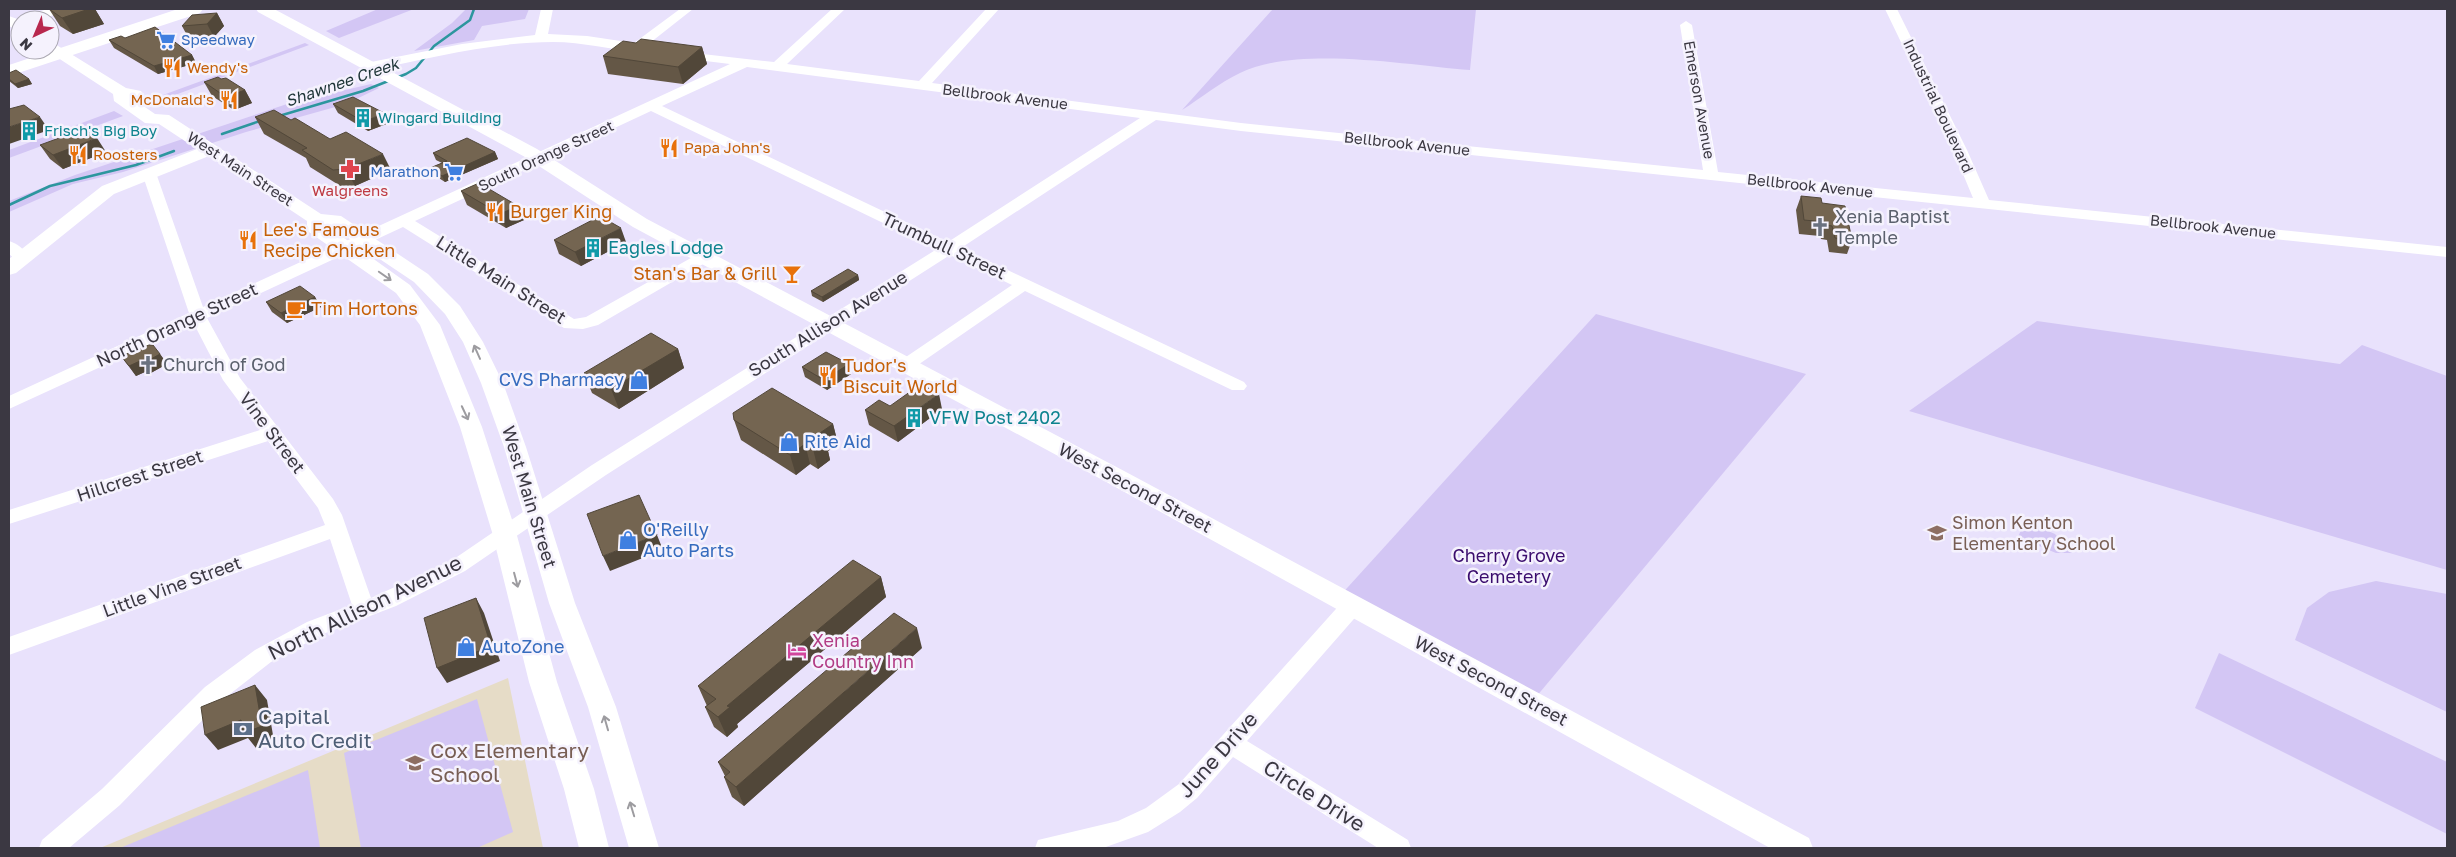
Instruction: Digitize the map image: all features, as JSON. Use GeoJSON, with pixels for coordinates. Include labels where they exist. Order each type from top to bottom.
{"type":"FeatureCollection","features":[{"type":"Feature","properties":{"kind":"highway"},"geometry":{"type":"LineString","coordinates":[[60,49],[194,9]]}},
{"type":"Feature","properties":{"kind":"highway"},"geometry":{"type":"LineString","coordinates":[[9,71],[34,60]]}},
{"type":"Feature","properties":{"kind":"main road","name":"West Second Street"},"geometry":{"type":"LineString","coordinates":[[264,9],[541,158],[620,211],[704,257],[1798,848]]}},
{"type":"Feature","properties":{"kind":"main road","name":"West Main Street"},"geometry":{"type":"LineString","coordinates":[[60,53],[121,92],[120,98],[151,118],[163,119],[317,219],[316,228],[354,244],[421,278],[441,296],[461,320],[492,383],[515,446],[562,603],[602,707],[644,848]]}},
{"type":"Feature","properties":{"kind":"main road"},"geometry":{"type":"LineString","coordinates":[[13,258],[99,196],[149,173],[210,150]]}},
{"type":"Feature","properties":{"kind":"main road","name":"West Main Street"},"geometry":{"type":"LineString","coordinates":[[354,244],[403,289],[417,305],[430,325],[471,427],[504,532],[543,682],[579,789],[594,848]]}},
{"type":"Feature","properties":{"kind":"street"},"geometry":{"type":"LineString","coordinates":[[541,38],[547,9]]}},
{"type":"Feature","properties":{"kind":"street"},"geometry":{"type":"LineString","coordinates":[[636,48],[687,9]]}},
{"type":"Feature","properties":{"kind":"street"},"geometry":{"type":"LineString","coordinates":[[777,66],[840,9]]}},
{"type":"Feature","properties":{"kind":"street"},"geometry":{"type":"LineString","coordinates":[[922,86],[993,9]]}},
{"type":"Feature","properties":{"kind":"street","name":"Industrial Boulevard"},"geometry":{"type":"LineString","coordinates":[[1891,9],[1960,150],[1983,204]]}},
{"type":"Feature","properties":{"kind":"street","name":"Emerson Avenue"},"geometry":{"type":"LineString","coordinates":[[1686,25],[1712,176]]}},
{"type":"Feature","properties":{"kind":"street"},"geometry":{"type":"LineString","coordinates":[[370,66],[484,44],[541,38],[570,39],[654,50]]}},
{"type":"Feature","properties":{"kind":"street","name":"Bellbrook Avenue"},"geometry":{"type":"LineString","coordinates":[[671,52],[1241,127],[2447,252]]}},
{"type":"Feature","properties":{"kind":"street","name":"South Orange Street"},"geometry":{"type":"LineString","coordinates":[[354,244],[746,62]]}},
{"type":"Feature","properties":{"kind":"street","name":"Trumbull Street"},"geometry":{"type":"LineString","coordinates":[[651,106],[1238,386]]}},
{"type":"Feature","properties":{"kind":"street","name":"South Allison Avenue"},"geometry":{"type":"LineString","coordinates":[[504,532],[1153,116]]}},
{"type":"Feature","properties":{"kind":"street","name":"Vine Street"},"geometry":{"type":"LineString","coordinates":[[149,173],[198,316],[232,380],[326,504],[364,609]]}},
{"type":"Feature","properties":{"kind":"street","name":"Little Main Street"},"geometry":{"type":"LineString","coordinates":[[404,221],[570,324],[583,324],[592,321],[704,257]]}},
{"type":"Feature","properties":{"kind":"street","name":"North Orange Street"},"geometry":{"type":"LineString","coordinates":[[9,403],[354,244]]}},
{"type":"Feature","properties":{"kind":"street"},"geometry":{"type":"LineString","coordinates":[[906,365],[1024,284]]}},
{"type":"Feature","properties":{"kind":"street","name":"Hillcrest Street"},"geometry":{"type":"LineString","coordinates":[[9,517],[271,433]]}},
{"type":"Feature","properties":{"kind":"street","name":"Little Vine Street"},"geometry":{"type":"LineString","coordinates":[[9,646],[336,529]]}},
{"type":"Feature","properties":{"kind":"street","name":"North Allison Avenue"},"geometry":{"type":"LineString","coordinates":[[51,848],[91,816],[188,717],[239,673],[299,636],[441,575],[480,552],[504,532]]}},
{"type":"Feature","properties":{"kind":"street","name":"June Drive"},"geometry":{"type":"LineString","coordinates":[[1047,848],[1101,840],[1130,830],[1152,818],[1188,791],[1352,606]]}},
{"type":"Feature","properties":{"kind":"street","name":"Circle Drive"},"geometry":{"type":"LineString","coordinates":[[1230,743],[1399,848]]}},
{"type":"Feature","properties":{"kind":"shaded area","name":"Cox Elementary School"},"geometry":{"type":"Polygon","coordinates":[[[508,678],[543,848],[100,848],[508,678]]]}},
{"type":"Feature","properties":{"kind":"green space"},"geometry":{"type":"Polygon","coordinates":[[[378,9],[414,9],[339,38],[326,31],[378,9]]]}},
{"type":"Feature","properties":{"kind":"green space"},"geometry":{"type":"Polygon","coordinates":[[[466,9],[529,9],[525,19],[482,26],[474,40],[414,51],[452,23],[466,9]]]}},
{"type":"Feature","properties":{"kind":"green space"},"geometry":{"type":"Polygon","coordinates":[[[1273,9],[1476,9],[1470,70],[1352,59],[1321,58],[1291,60],[1264,65],[1240,73],[1182,110],[1273,9]]]}},
{"type":"Feature","properties":{"kind":"green space"},"geometry":{"type":"Polygon","coordinates":[[[305,43],[309,45],[167,98],[163,95],[305,43]]]}},
{"type":"Feature","properties":{"kind":"green space"},"geometry":{"type":"Polygon","coordinates":[[[371,84],[379,88],[346,104],[246,132],[123,172],[73,184],[9,212],[9,201],[75,175],[290,103],[371,84]]]}},
{"type":"Feature","properties":{"kind":"green space"},"geometry":{"type":"Polygon","coordinates":[[[114,111],[123,116],[9,158],[9,150],[114,111]]]}},
{"type":"Feature","properties":{"kind":"green space","name":"Cherry Grove Cemetery"},"geometry":{"type":"Polygon","coordinates":[[[1596,314],[1806,374],[1531,703],[1338,598],[1596,314]]]}},
{"type":"Feature","properties":{"kind":"green space"},"geometry":{"type":"Polygon","coordinates":[[[2037,321],[2340,364],[2362,345],[2447,376],[2447,570],[1909,411],[2037,321]]]}},
{"type":"Feature","properties":{"kind":"green space"},"geometry":{"type":"Polygon","coordinates":[[[2025,521],[2055,534],[2072,553],[2056,553],[2018,537],[2025,521]]]}},
{"type":"Feature","properties":{"kind":"green space"},"geometry":{"type":"Polygon","coordinates":[[[2376,581],[2447,594],[2447,712],[2295,640],[2307,608],[2329,592],[2376,581]]]}},
{"type":"Feature","properties":{"kind":"green space"},"geometry":{"type":"Polygon","coordinates":[[[2219,653],[2447,762],[2447,834],[2195,708],[2219,653]]]}},
{"type":"Feature","properties":{"kind":"green space"},"geometry":{"type":"Polygon","coordinates":[[[477,699],[513,832],[477,848],[361,848],[344,753],[477,699]]]}},
{"type":"Feature","properties":{"kind":"green space"},"geometry":{"type":"Polygon","coordinates":[[[308,770],[320,848],[120,848],[308,770]]]}},
{"type":"Feature","properties":{"kind":"building"},"geometry":{"type":"Polygon","coordinates":[[[49,9],[89,9],[62,18],[60,17],[60,10],[49,9]]]}},
{"type":"Feature","properties":{"kind":"building"},"geometry":{"type":"Polygon","coordinates":[[[217,13],[207,24],[182,26],[192,15],[217,13]]]}},
{"type":"Feature","properties":{"kind":"building"},"geometry":{"type":"Polygon","coordinates":[[[155,27],[192,55],[154,66],[109,40],[121,36],[125,38],[155,27]]]}},
{"type":"Feature","properties":{"kind":"building"},"geometry":{"type":"Polygon","coordinates":[[[641,39],[702,47],[678,67],[603,56],[623,41],[636,43],[641,39]]]}},
{"type":"Feature","properties":{"kind":"building"},"geometry":{"type":"Polygon","coordinates":[[[16,70],[29,79],[15,84],[9,79],[9,73],[16,70]]]}},
{"type":"Feature","properties":{"kind":"building"},"geometry":{"type":"Polygon","coordinates":[[[218,77],[221,79],[226,78],[245,90],[226,97],[204,82],[218,77]]]}},
{"type":"Feature","properties":{"kind":"building"},"geometry":{"type":"Polygon","coordinates":[[[353,97],[384,113],[364,122],[333,104],[353,97]]]}},
{"type":"Feature","properties":{"kind":"building"},"geometry":{"type":"Polygon","coordinates":[[[24,105],[40,117],[9,127],[9,109],[24,105]]]}},
{"type":"Feature","properties":{"kind":"building"},"geometry":{"type":"Polygon","coordinates":[[[274,110],[291,120],[295,118],[330,139],[346,132],[383,154],[346,169],[333,170],[302,150],[307,148],[255,117],[274,110]]]}},
{"type":"Feature","properties":{"kind":"building"},"geometry":{"type":"Polygon","coordinates":[[[84,129],[97,138],[53,155],[40,145],[84,129]]]}},
{"type":"Feature","properties":{"kind":"building"},"geometry":{"type":"Polygon","coordinates":[[[467,138],[495,152],[442,176],[430,168],[447,161],[433,153],[467,138]]]}},
{"type":"Feature","properties":{"kind":"building"},"geometry":{"type":"Polygon","coordinates":[[[479,183],[518,206],[500,214],[461,191],[479,183]]]}},
{"type":"Feature","properties":{"kind":"building"},"geometry":{"type":"Polygon","coordinates":[[[1801,196],[1821,198],[1822,203],[1845,206],[1852,240],[1835,238],[1832,226],[1826,225],[1825,222],[1804,220],[1801,196]]]}},
{"type":"Feature","properties":{"kind":"building"},"geometry":{"type":"Polygon","coordinates":[[[600,216],[621,228],[575,252],[554,240],[600,216]]]}},
{"type":"Feature","properties":{"kind":"building"},"geometry":{"type":"Polygon","coordinates":[[[848,269],[858,275],[822,297],[811,291],[848,269]]]}},
{"type":"Feature","properties":{"kind":"building"},"geometry":{"type":"Polygon","coordinates":[[[300,286],[315,297],[281,313],[266,302],[300,286]]]}},
{"type":"Feature","properties":{"kind":"building"},"geometry":{"type":"Polygon","coordinates":[[[651,333],[678,349],[611,389],[584,373],[651,333]]]}},
{"type":"Feature","properties":{"kind":"building"},"geometry":{"type":"Polygon","coordinates":[[[153,345],[160,354],[142,364],[140,361],[129,366],[121,356],[153,345]]]}},
{"type":"Feature","properties":{"kind":"building"},"geometry":{"type":"Polygon","coordinates":[[[826,352],[849,364],[824,380],[802,367],[826,352]]]}},
{"type":"Feature","properties":{"kind":"building"},"geometry":{"type":"Polygon","coordinates":[[[921,384],[939,394],[894,426],[865,410],[879,400],[890,406],[921,384]]]}},
{"type":"Feature","properties":{"kind":"building"},"geometry":{"type":"Polygon","coordinates":[[[772,388],[833,424],[817,435],[825,440],[813,449],[805,444],[790,455],[734,420],[733,413],[772,388]]]}},
{"type":"Feature","properties":{"kind":"building","name":"O'Reilly Auto Parts"},"geometry":{"type":"Polygon","coordinates":[[[639,495],[657,535],[603,556],[587,514],[639,495]]]}},
{"type":"Feature","properties":{"kind":"building"},"geometry":{"type":"Polygon","coordinates":[[[853,560],[881,577],[727,706],[730,707],[718,717],[705,707],[716,699],[698,686],[853,560]]]}},
{"type":"Feature","properties":{"kind":"building","name":"AutoZone"},"geometry":{"type":"Polygon","coordinates":[[[476,598],[491,646],[437,668],[424,618],[476,598]]]}},
{"type":"Feature","properties":{"kind":"building"},"geometry":{"type":"Polygon","coordinates":[[[894,613],[917,628],[736,787],[724,777],[730,772],[718,762],[894,613]]]}},
{"type":"Feature","properties":{"kind":"building"},"geometry":{"type":"Polygon","coordinates":[[[255,685],[262,726],[244,733],[241,720],[205,735],[201,707],[255,685]]]}},
{"type":"Feature","properties":{"kind":"waterway","name":"Shawnee Creek"},"geometry":{"type":"LineString","coordinates":[[279,116],[363,91],[406,74],[416,68],[434,46],[470,20],[474,9]]}},
{"type":"Feature","properties":{"kind":"waterway","name":"Shawnee Creek"},"geometry":{"type":"LineString","coordinates":[[222,134],[260,121]]}},
{"type":"Feature","properties":{"kind":"waterway","name":"Shawnee Creek"},"geometry":{"type":"LineString","coordinates":[[9,205],[50,186],[136,165],[174,151]]}},
{"type":"Feature","properties":{"kind":"place","name":"Speedway"},"geometry":{"type":"Point","coordinates":[166,40]}},
{"type":"Feature","properties":{"kind":"place","name":"Wendy's"},"geometry":{"type":"Point","coordinates":[172,68]}},
{"type":"Feature","properties":{"kind":"place","name":"McDonald's"},"geometry":{"type":"Point","coordinates":[229,100]}},
{"type":"Feature","properties":{"kind":"place","name":"Wingard Building"},"geometry":{"type":"Point","coordinates":[363,118]}},
{"type":"Feature","properties":{"kind":"place","name":"Frisch's Big Boy"},"geometry":{"type":"Point","coordinates":[29,131]}},
{"type":"Feature","properties":{"kind":"place","name":"Papa John's"},"geometry":{"type":"Point","coordinates":[669,148]}},
{"type":"Feature","properties":{"kind":"place","name":"Roosters"},"geometry":{"type":"Point","coordinates":[78,155]}},
{"type":"Feature","properties":{"kind":"place","name":"Walgreens"},"geometry":{"type":"Point","coordinates":[350,169]}},
{"type":"Feature","properties":{"kind":"place","name":"Marathon"},"geometry":{"type":"Point","coordinates":[454,172]}},
{"type":"Feature","properties":{"kind":"place","name":"Burger King"},"geometry":{"type":"Point","coordinates":[495,212]}},
{"type":"Feature","properties":{"kind":"place","name":"Xenia Baptist Temple"},"geometry":{"type":"Point","coordinates":[1820,227]}},
{"type":"Feature","properties":{"kind":"place","name":"Lee's Famous Recipe Chicken"},"geometry":{"type":"Point","coordinates":[248,240]}},
{"type":"Feature","properties":{"kind":"place","name":"Eagles Lodge"},"geometry":{"type":"Point","coordinates":[593,248]}},
{"type":"Feature","properties":{"kind":"place","name":"Stan's Bar & Grill"},"geometry":{"type":"Point","coordinates":[792,274]}},
{"type":"Feature","properties":{"kind":"place","name":"Tim Hortons"},"geometry":{"type":"Point","coordinates":[296,309]}},
{"type":"Feature","properties":{"kind":"place","name":"Church of God"},"geometry":{"type":"Point","coordinates":[148,365]}},
{"type":"Feature","properties":{"kind":"place","name":"Tudor's Biscuit World"},"geometry":{"type":"Point","coordinates":[828,376]}},
{"type":"Feature","properties":{"kind":"place","name":"CVS Pharmacy"},"geometry":{"type":"Point","coordinates":[639,380]}},
{"type":"Feature","properties":{"kind":"place","name":"VFW Post 2402"},"geometry":{"type":"Point","coordinates":[914,418]}},
{"type":"Feature","properties":{"kind":"place","name":"Rite Aid"},"geometry":{"type":"Point","coordinates":[789,442]}},
{"type":"Feature","properties":{"kind":"place","name":"Simon Kenton Elementary School"},"geometry":{"type":"Point","coordinates":[1937,533]}},
{"type":"Feature","properties":{"kind":"place","name":"O'Reilly Auto Parts"},"geometry":{"type":"Point","coordinates":[628,540]}},
{"type":"Feature","properties":{"kind":"place","name":"AutoZone"},"geometry":{"type":"Point","coordinates":[466,647]}},
{"type":"Feature","properties":{"kind":"place","name":"Xenia Country Inn"},"geometry":{"type":"Point","coordinates":[797,651]}},
{"type":"Feature","properties":{"kind":"place","name":"Capital Auto Credit"},"geometry":{"type":"Point","coordinates":[243,729]}},
{"type":"Feature","properties":{"kind":"place","name":"Cox Elementary School"},"geometry":{"type":"Point","coordinates":[415,763]}}]}
